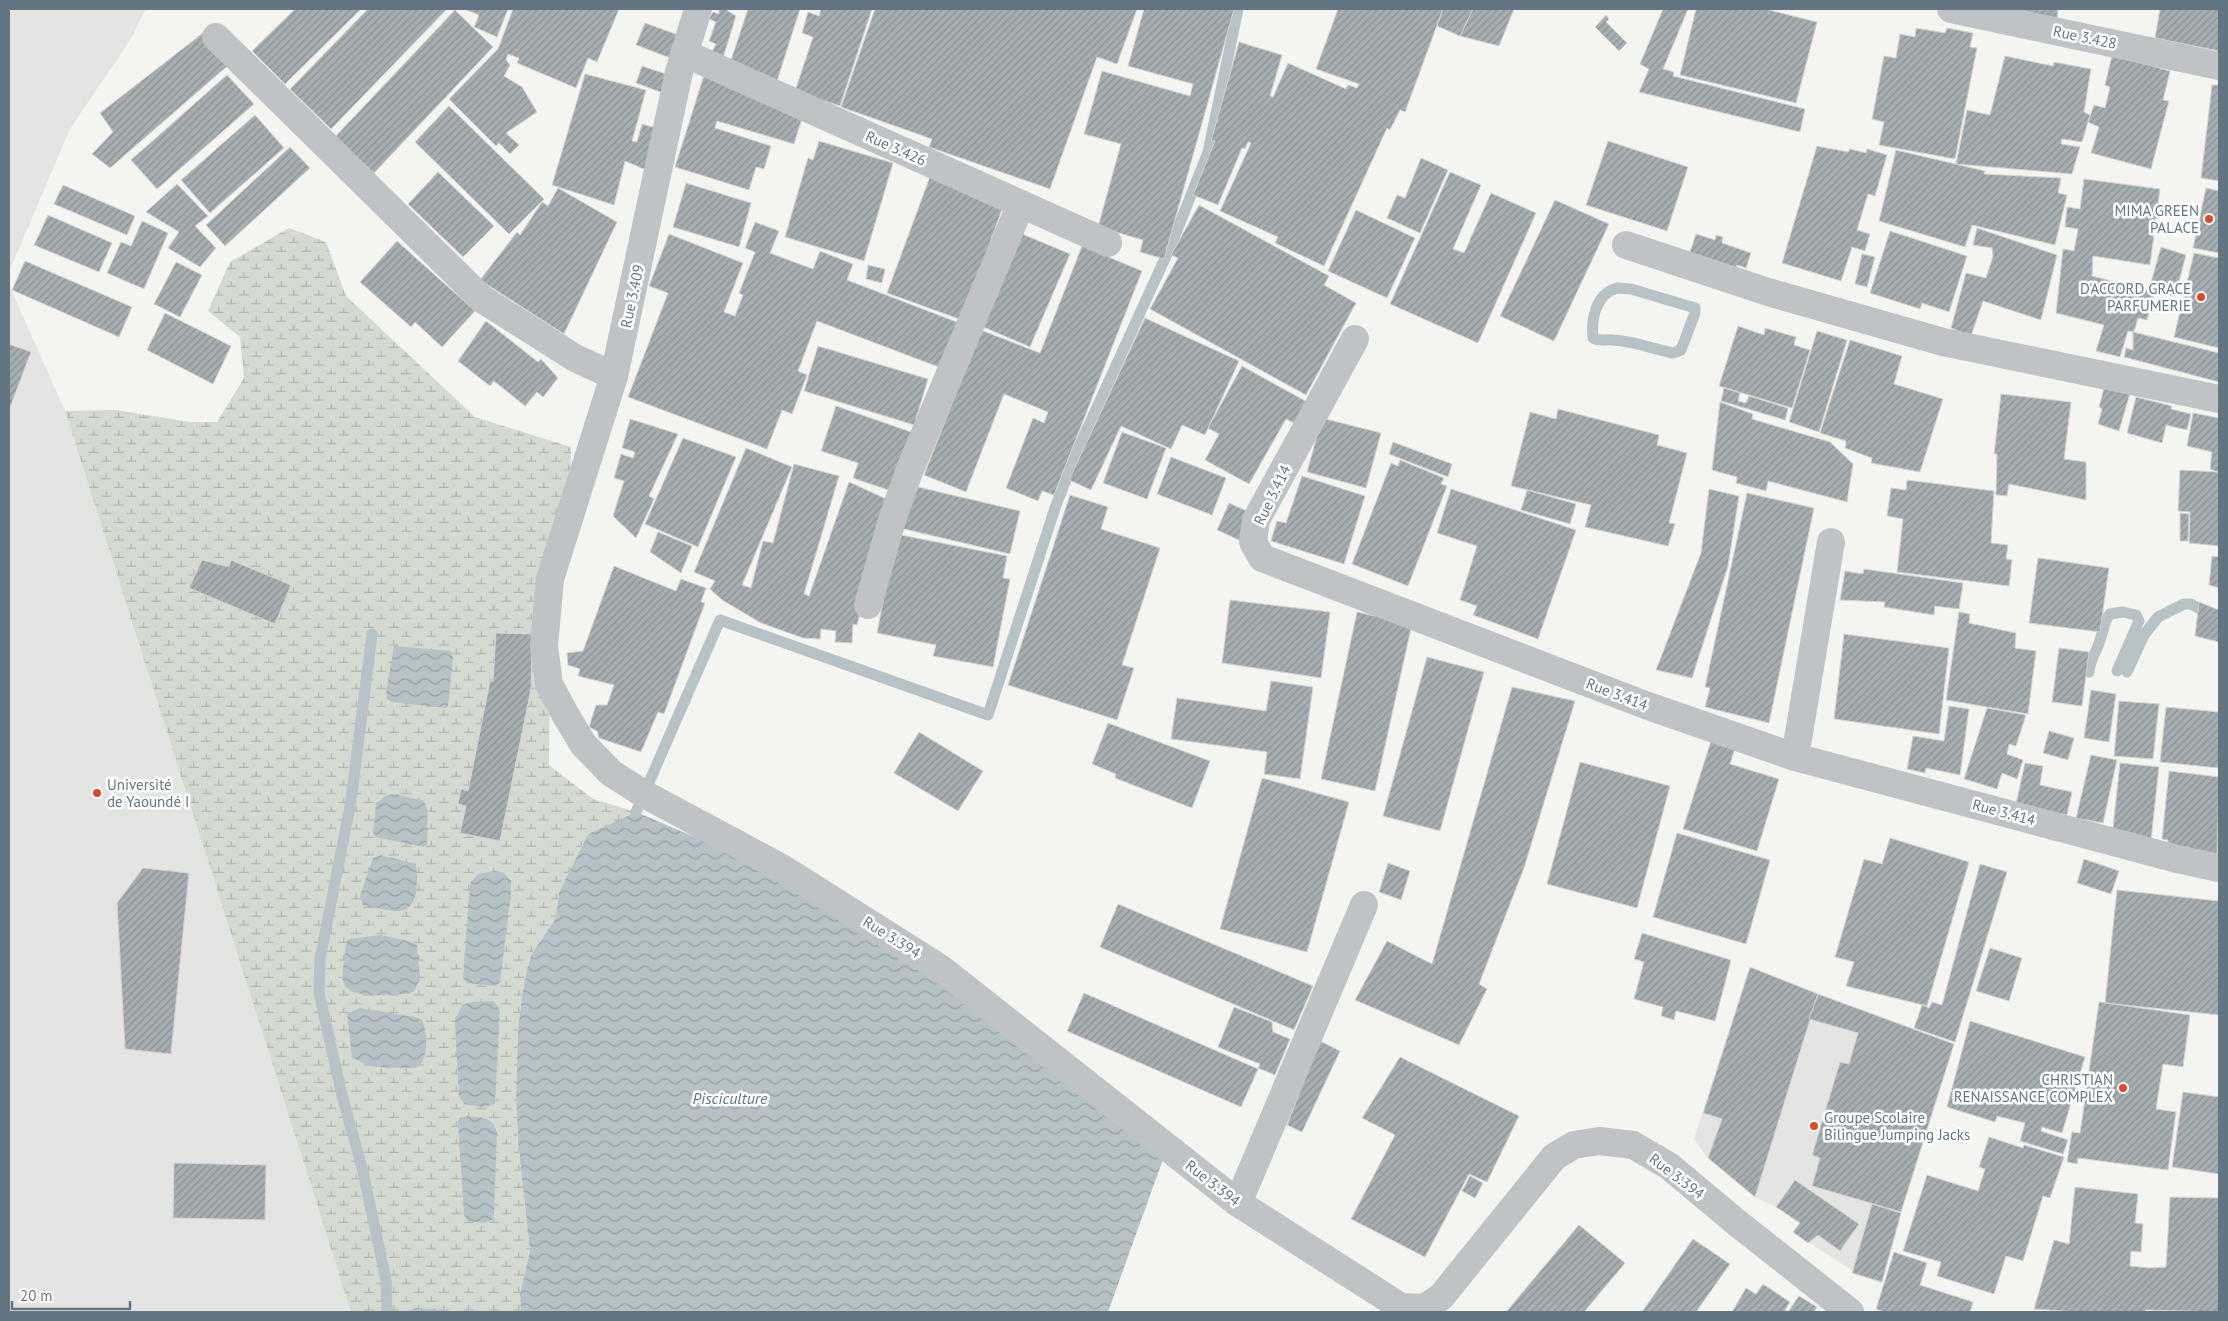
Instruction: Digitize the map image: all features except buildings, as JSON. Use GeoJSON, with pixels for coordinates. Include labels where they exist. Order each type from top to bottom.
{"type":"FeatureCollection","features":[{"type":"Feature","properties":{"kind":"street","name":"Rue 3.409"},"geometry":{"type":"LineString","coordinates":[[550,579],[614,376],[684,53],[698,9]]}},
{"type":"Feature","properties":{"kind":"street","name":"Rue 3.428"},"geometry":{"type":"LineString","coordinates":[[1951,9],[2219,66]]}},
{"type":"Feature","properties":{"kind":"street"},"geometry":{"type":"LineString","coordinates":[[216,37],[482,299],[575,358],[614,376]]}},
{"type":"Feature","properties":{"kind":"street","name":"Rue 3.426"},"geometry":{"type":"LineString","coordinates":[[684,53],[1108,243]]}},
{"type":"Feature","properties":{"kind":"street"},"geometry":{"type":"LineString","coordinates":[[868,605],[892,520],[910,469],[1021,204]]}},
{"type":"Feature","properties":{"kind":"street"},"geometry":{"type":"LineString","coordinates":[[1626,245],[1768,292],[1943,342],[2219,399]]}},
{"type":"Feature","properties":{"kind":"street","name":"Rue 3.414"},"geometry":{"type":"LineString","coordinates":[[1355,338],[1256,520],[1253,542],[1262,558],[1648,706],[1795,757],[2176,859],[2219,868]]}},
{"type":"Feature","properties":{"kind":"street"},"geometry":{"type":"LineString","coordinates":[[1795,757],[1831,542]]}},
{"type":"Feature","properties":{"kind":"street","name":"Rue 3.394"},"geometry":{"type":"LineString","coordinates":[[550,579],[544,646],[549,684],[584,744],[611,773],[644,794],[782,868],[940,968],[1238,1203],[1400,1307],[1424,1308],[1440,1297],[1554,1157],[1574,1145],[1599,1141],[1633,1145],[1669,1166],[1736,1222],[1850,1312]]}},
{"type":"Feature","properties":{"kind":"street"},"geometry":{"type":"LineString","coordinates":[[1238,1203],[1364,905]]}},
{"type":"Feature","properties":{"kind":"shaded area"},"geometry":{"type":"Polygon","coordinates":[[[9,9],[146,9],[132,37],[70,129],[9,272],[9,9]]]}},
{"type":"Feature","properties":{"kind":"shaded area","name":"Université de Yaoundé I"},"geometry":{"type":"Polygon","coordinates":[[[9,285],[65,411],[351,1312],[9,1312],[9,285]]]}},
{"type":"Feature","properties":{"kind":"shaded area","name":"Groupe Scolaire Bilingue Jumping Jacks"},"geometry":{"type":"Polygon","coordinates":[[[1750,967],[1954,1044],[1901,1212],[1882,1284],[1856,1273],[1793,1232],[1799,1223],[1776,1207],[1755,1197],[1708,1158],[1694,1139],[1750,967]]]}},
{"type":"Feature","properties":{"kind":"green space"},"geometry":{"type":"Polygon","coordinates":[[[289,228],[326,242],[346,296],[475,417],[571,447],[570,514],[550,628],[549,765],[593,799],[636,812],[588,834],[559,892],[556,918],[531,955],[524,982],[518,1029],[516,1095],[518,1142],[530,1251],[520,1294],[521,1312],[351,1312],[65,411],[116,410],[190,422],[217,422],[244,378],[240,337],[208,311],[230,262],[289,228]]]}},
{"type":"Feature","properties":{"kind":"water"},"geometry":{"type":"Polygon","coordinates":[[[394,646],[451,651],[453,658],[448,706],[446,708],[392,702],[387,699],[386,692],[394,646]]]}},
{"type":"Feature","properties":{"kind":"water"},"geometry":{"type":"Polygon","coordinates":[[[396,794],[424,801],[428,821],[427,844],[424,847],[375,837],[373,832],[376,803],[387,795],[396,794]]]}},
{"type":"Feature","properties":{"kind":"water","name":"Pisciculture"},"geometry":{"type":"Polygon","coordinates":[[[636,812],[749,860],[862,928],[1166,1151],[1108,1312],[521,1312],[520,1294],[530,1251],[518,1142],[516,1095],[518,1029],[524,982],[531,955],[556,918],[559,892],[588,834],[636,812]]]}},
{"type":"Feature","properties":{"kind":"water"},"geometry":{"type":"Polygon","coordinates":[[[381,855],[416,864],[416,895],[409,907],[402,911],[390,911],[363,905],[360,896],[373,858],[381,855]]]}},
{"type":"Feature","properties":{"kind":"water"},"geometry":{"type":"Polygon","coordinates":[[[495,871],[503,872],[511,881],[500,982],[495,986],[467,983],[463,978],[470,883],[478,874],[495,871]]]}},
{"type":"Feature","properties":{"kind":"water"},"geometry":{"type":"Polygon","coordinates":[[[380,935],[405,940],[417,945],[420,980],[413,992],[407,994],[371,995],[361,994],[346,987],[343,981],[343,967],[346,942],[349,939],[380,935]]]}},
{"type":"Feature","properties":{"kind":"water"},"geometry":{"type":"Polygon","coordinates":[[[494,1001],[500,1010],[495,1104],[483,1107],[464,1104],[459,1096],[455,1021],[462,1005],[472,1002],[494,1001]]]}},
{"type":"Feature","properties":{"kind":"water"},"geometry":{"type":"Polygon","coordinates":[[[360,1008],[415,1017],[422,1020],[426,1046],[423,1059],[416,1068],[374,1066],[352,1057],[347,1014],[360,1008]]]}},
{"type":"Feature","properties":{"kind":"water"},"geometry":{"type":"Polygon","coordinates":[[[469,1116],[490,1121],[497,1132],[494,1214],[492,1220],[484,1223],[467,1221],[464,1215],[458,1122],[460,1118],[469,1116]]]}},
{"type":"Feature","properties":{"kind":"water"},"geometry":{"type":"Polygon","coordinates":[[[416,1308],[436,1309],[442,1312],[404,1312],[416,1308]]]}},
{"type":"Feature","properties":{"kind":"waterway"},"geometry":{"type":"LineString","coordinates":[[636,812],[720,620],[988,715],[1055,508],[1077,451],[1172,243],[1208,152],[1238,9]]}},
{"type":"Feature","properties":{"kind":"waterway"},"geometry":{"type":"LineString","coordinates":[[1617,288],[1631,289],[1695,308],[1695,313],[1681,350],[1673,353],[1628,342],[1593,338],[1596,308],[1604,296],[1617,288]]}},
{"type":"Feature","properties":{"kind":"waterway"},"geometry":{"type":"LineString","coordinates":[[2127,672],[2144,635],[2158,617],[2184,604],[2191,604],[2198,608]]}},
{"type":"Feature","properties":{"kind":"waterway"},"geometry":{"type":"LineString","coordinates":[[2089,672],[2106,619],[2110,614],[2123,612],[2136,615],[2139,621],[2117,671]]}},
{"type":"Feature","properties":{"kind":"waterway"},"geometry":{"type":"LineString","coordinates":[[372,634],[351,801],[320,959],[319,993],[342,1095],[363,1172],[386,1280],[387,1312]]}},
{"type":"Feature","properties":{"kind":"place","name":"MIMA GREEN PALACE"},"geometry":{"type":"Point","coordinates":[2209,219]}},
{"type":"Feature","properties":{"kind":"place","name":"D'ACCORD GRACE PARFUMERIE"},"geometry":{"type":"Point","coordinates":[2201,297]}},
{"type":"Feature","properties":{"kind":"place","name":"Université de Yaoundé I"},"geometry":{"type":"Point","coordinates":[97,793]}},
{"type":"Feature","properties":{"kind":"place","name":"CHRISTIAN RENAISSANCE COMPLEX"},"geometry":{"type":"Point","coordinates":[2123,1088]}},
{"type":"Feature","properties":{"kind":"place","name":"Groupe Scolaire Bilingue Jumping Jacks"},"geometry":{"type":"Point","coordinates":[1814,1126]}}]}
